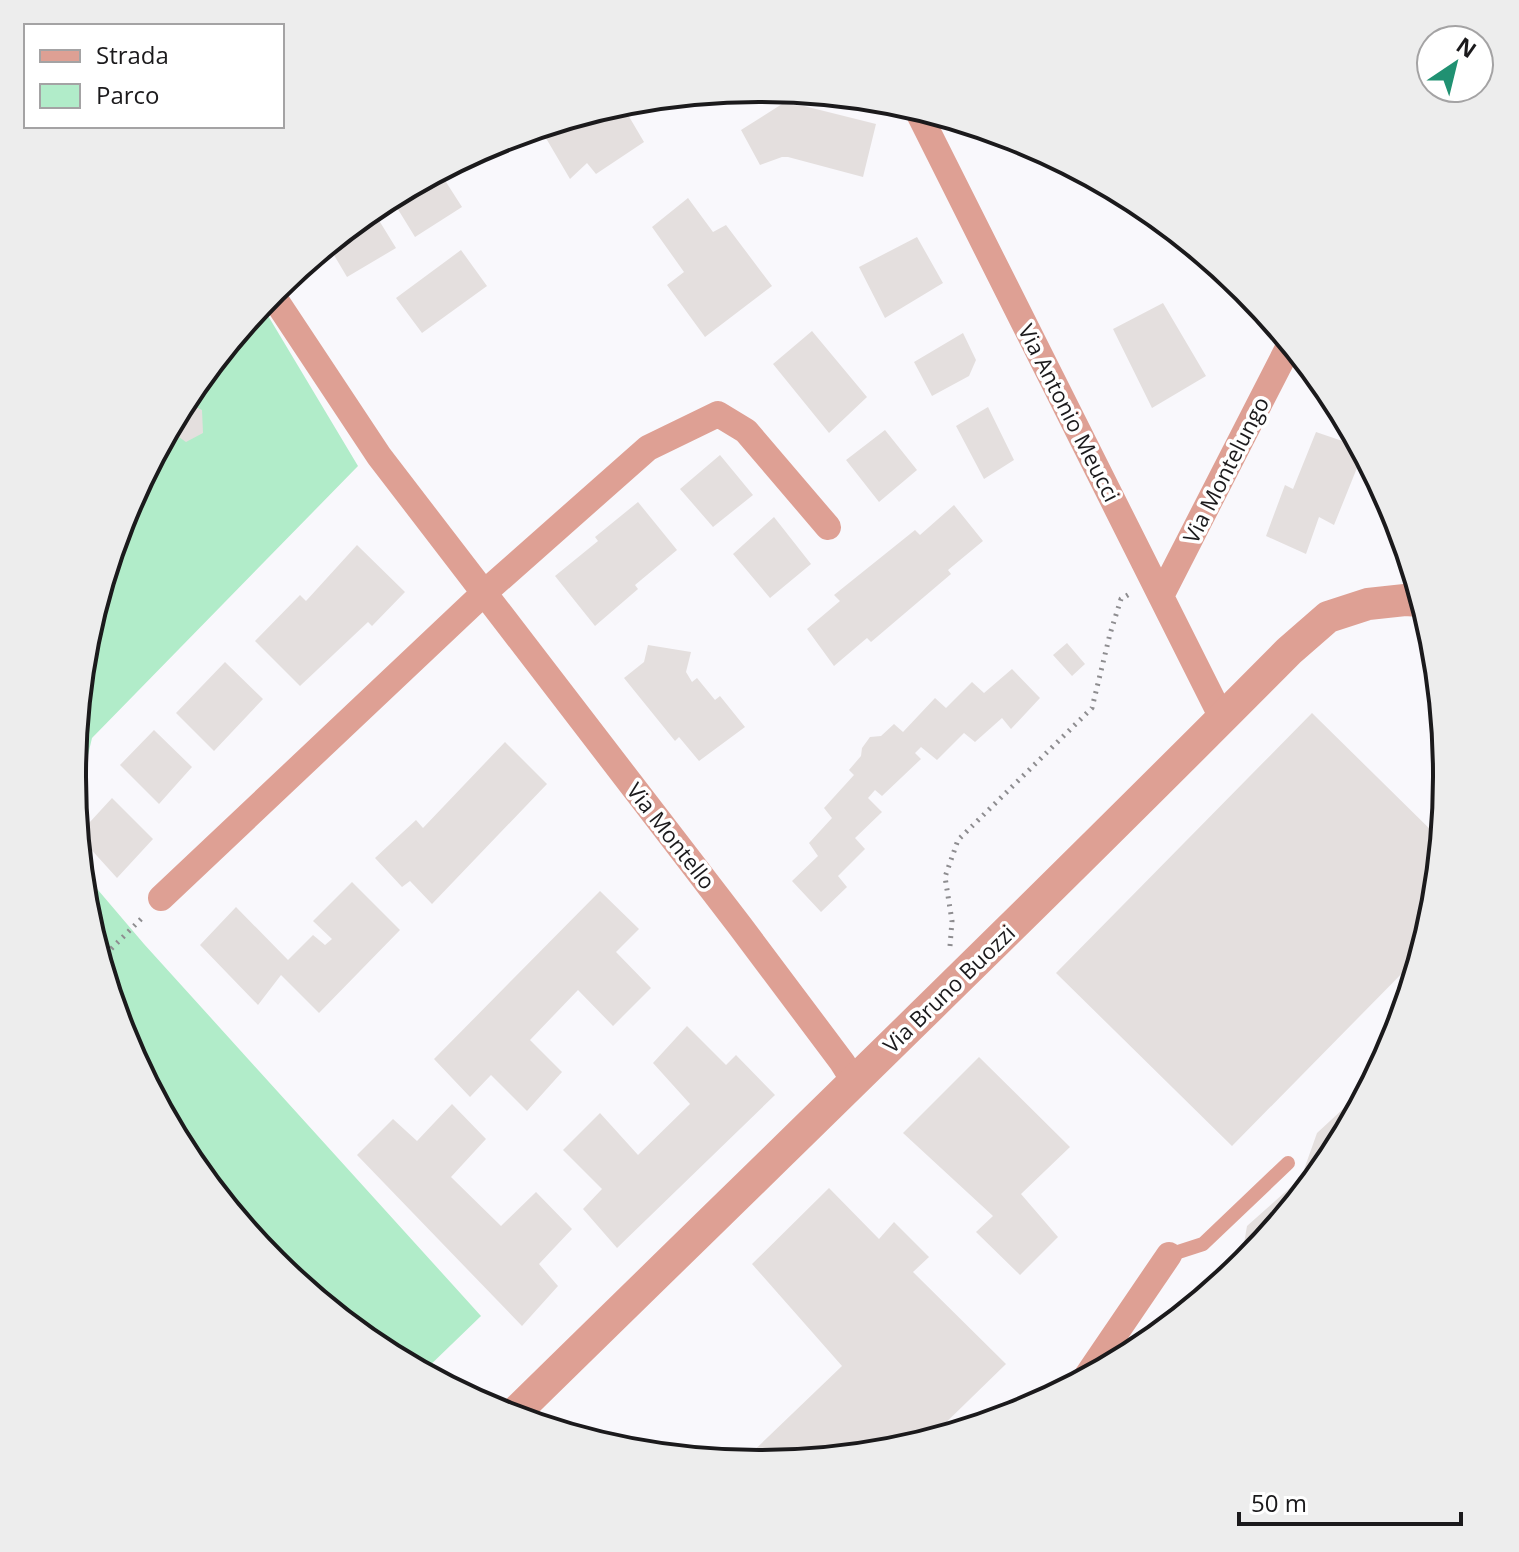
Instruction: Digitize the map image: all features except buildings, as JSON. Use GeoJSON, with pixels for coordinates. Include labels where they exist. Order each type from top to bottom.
{"type":"FeatureCollection","features":[{"type":"Feature","properties":{"kind":"street","name":"Via Antonio Meucci"},"geometry":{"type":"LineString","coordinates":[[923,123],[1222,718]]}},
{"type":"Feature","properties":{"kind":"street","name":"Via Montello"},"geometry":{"type":"LineString","coordinates":[[279,305],[379,456],[740,926],[854,1081]]}},
{"type":"Feature","properties":{"kind":"street","name":"Via Montelungo"},"geometry":{"type":"LineString","coordinates":[[1157,588],[1284,354]]}},
{"type":"Feature","properties":{"kind":"street"},"geometry":{"type":"LineString","coordinates":[[161,898],[484,593],[648,448],[718,414],[746,431],[828,527]]}},
{"type":"Feature","properties":{"kind":"street","name":"Via Bruno Buozzi"},"geometry":{"type":"LineString","coordinates":[[522,1406],[981,959],[1289,651],[1328,617],[1368,604],[1409,600]]}},
{"type":"Feature","properties":{"kind":"street"},"geometry":{"type":"LineString","coordinates":[[1100,1357],[1169,1255]]}},
{"type":"Feature","properties":{"kind":"lane"},"geometry":{"type":"LineString","coordinates":[[1169,1255],[1203,1244],[1288,1163]]}},
{"type":"Feature","properties":{"kind":"path"},"geometry":{"type":"LineString","coordinates":[[950,954],[952,921],[945,877],[958,840],[1092,708],[1121,599],[1157,588]]}},
{"type":"Feature","properties":{"kind":"path"},"geometry":{"type":"LineString","coordinates":[[109,951],[161,898]]}},
{"type":"Feature","properties":{"kind":"green space"},"geometry":{"type":"Polygon","coordinates":[[[268,316],[358,466],[92,738],[86,762],[87,732],[99,645],[109,602],[137,518],[176,439],[200,402],[225,366],[268,316]]]}},
{"type":"Feature","properties":{"kind":"green space"},"geometry":{"type":"Polygon","coordinates":[[[96,887],[144,944],[481,1316],[432,1364],[349,1310],[283,1252],[253,1220],[200,1150],[155,1074],[122,992],[109,950],[96,887]]]}}]}
